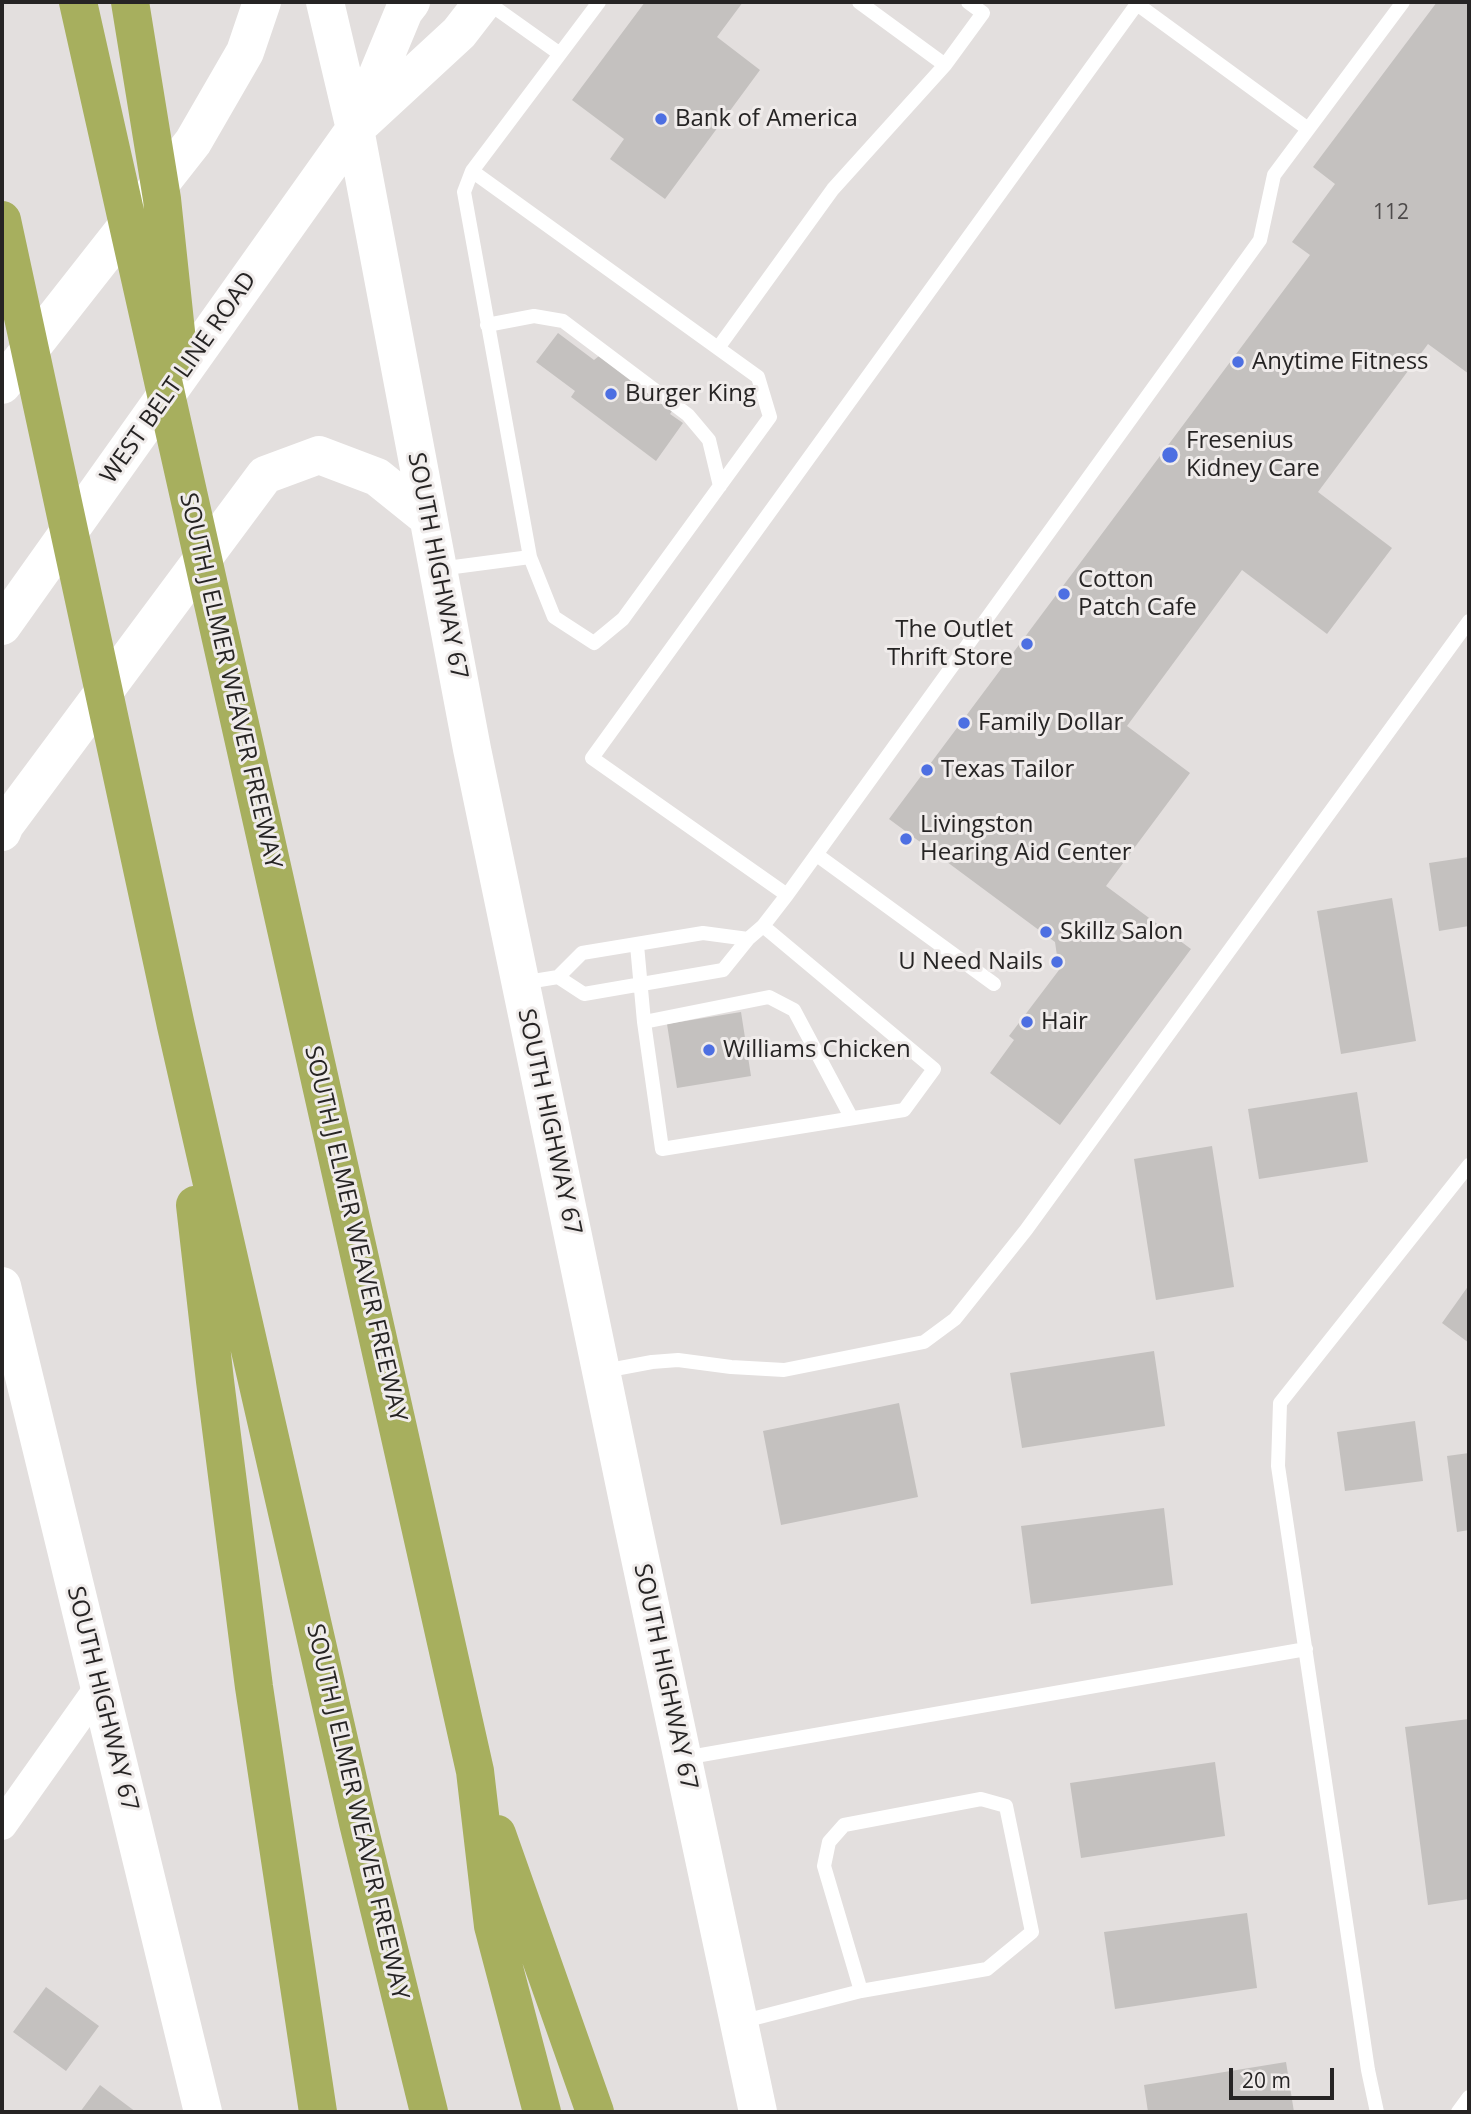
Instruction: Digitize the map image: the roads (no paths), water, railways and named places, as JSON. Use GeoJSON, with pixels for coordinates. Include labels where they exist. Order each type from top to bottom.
{"type":"FeatureCollection","features":[{"type":"Feature","properties":{"kind":"highway","name":"SOUTH J ELMER WEAVER FREEWAY"},"geometry":{"type":"LineString","coordinates":[[78,2],[475,1771],[493,1926],[542,2112]]}},
{"type":"Feature","properties":{"kind":"highway"},"geometry":{"type":"LineString","coordinates":[[130,2],[162,199],[201,553]]}},
{"type":"Feature","properties":{"kind":"highway","name":"SOUTH J ELMER WEAVER FREEWAY"},"geometry":{"type":"LineString","coordinates":[[2,220],[176,1026],[352,1796],[429,2112]]}},
{"type":"Feature","properties":{"kind":"highway"},"geometry":{"type":"LineString","coordinates":[[176,1026],[215,1381],[252,1674],[318,2112]]}},
{"type":"Feature","properties":{"kind":"highway"},"geometry":{"type":"LineString","coordinates":[[475,1771],[595,2112]]}},
{"type":"Feature","properties":{"kind":"main road"},"geometry":{"type":"LineString","coordinates":[[2,385],[193,142],[245,52],[261,2]]}},
{"type":"Feature","properties":{"kind":"main road","name":"SOUTH HIGHWAY 67"},"geometry":{"type":"LineString","coordinates":[[325,2],[355,129],[472,749],[520,983],[758,2112]]}},
{"type":"Feature","properties":{"kind":"main road","name":"WEST BELT LINE ROAD"},"geometry":{"type":"LineString","coordinates":[[355,129],[404,11],[411,2]]}},
{"type":"Feature","properties":{"kind":"main road","name":"WEST BELT LINE ROAD"},"geometry":{"type":"LineString","coordinates":[[2,626],[355,129],[459,33],[485,2]]}},
{"type":"Feature","properties":{"kind":"main road"},"geometry":{"type":"LineString","coordinates":[[3,829],[201,553],[265,475],[319,455],[377,477],[428,518]]}},
{"type":"Feature","properties":{"kind":"main road","name":"SOUTH HIGHWAY 67"},"geometry":{"type":"LineString","coordinates":[[2,1286],[203,2112]]}},
{"type":"Feature","properties":{"kind":"street"},"geometry":{"type":"LineString","coordinates":[[2,1825],[99,1688]]}},
{"type":"Feature","properties":{"kind":"lane"},"geometry":{"type":"LineString","coordinates":[[485,2],[560,54]]}},
{"type":"Feature","properties":{"kind":"lane"},"geometry":{"type":"LineString","coordinates":[[472,171],[758,377],[770,417],[623,619],[594,643],[555,617],[530,556],[464,192],[472,171],[599,2]]}},
{"type":"Feature","properties":{"kind":"lane"},"geometry":{"type":"LineString","coordinates":[[859,2],[945,65]]}},
{"type":"Feature","properties":{"kind":"lane"},"geometry":{"type":"LineString","coordinates":[[718,348],[833,189],[945,65],[983,13],[968,2]]}},
{"type":"Feature","properties":{"kind":"lane"},"geometry":{"type":"LineString","coordinates":[[558,977],[584,994],[723,970],[748,939],[763,926],[1260,240],[1274,175],[1403,2]]}},
{"type":"Feature","properties":{"kind":"lane"},"geometry":{"type":"LineString","coordinates":[[787,895],[592,758],[1136,3],[1308,129]]}},
{"type":"Feature","properties":{"kind":"lane"},"geometry":{"type":"LineString","coordinates":[[487,325],[534,316],[563,321],[688,415],[709,440],[720,486]]}},
{"type":"Feature","properties":{"kind":"lane"},"geometry":{"type":"LineString","coordinates":[[438,569],[530,556]]}},
{"type":"Feature","properties":{"kind":"lane"},"geometry":{"type":"LineString","coordinates":[[601,1372],[678,1360],[784,1370],[924,1342],[955,1319],[1027,1230],[1469,621]]}},
{"type":"Feature","properties":{"kind":"lane"},"geometry":{"type":"LineString","coordinates":[[817,855],[995,984]]}},
{"type":"Feature","properties":{"kind":"lane"},"geometry":{"type":"LineString","coordinates":[[638,945],[644,1022],[662,1149],[904,1110],[934,1069],[763,926]]}},
{"type":"Feature","properties":{"kind":"lane"},"geometry":{"type":"LineString","coordinates":[[520,983],[558,977],[582,953],[703,933],[748,939]]}},
{"type":"Feature","properties":{"kind":"lane"},"geometry":{"type":"LineString","coordinates":[[644,1022],[769,997],[794,1010],[851,1117]]}},
{"type":"Feature","properties":{"kind":"lane"},"geometry":{"type":"LineString","coordinates":[[1377,2112],[1368,2070],[1278,1466],[1280,1403],[1469,1165]]}},
{"type":"Feature","properties":{"kind":"lane"},"geometry":{"type":"LineString","coordinates":[[683,1758],[1306,1649]]}},
{"type":"Feature","properties":{"kind":"lane"},"geometry":{"type":"LineString","coordinates":[[739,2022],[861,1991],[987,1969],[1032,1932],[1006,1805],[981,1799],[844,1825],[830,1842],[824,1866],[861,1991]]}},
{"type":"Feature","properties":{"kind":"lane"},"geometry":{"type":"LineString","coordinates":[[1458,2112],[1469,2097]]}},
{"type":"Feature","properties":{"kind":"place","name":"Bank of America"},"geometry":{"type":"Point","coordinates":[661,119]}},
{"type":"Feature","properties":{"kind":"place","name":"Anytime Fitness"},"geometry":{"type":"Point","coordinates":[1238,362]}},
{"type":"Feature","properties":{"kind":"place","name":"Burger King"},"geometry":{"type":"Point","coordinates":[611,394]}},
{"type":"Feature","properties":{"kind":"place","name":"Fresenius Kidney Care"},"geometry":{"type":"Point","coordinates":[1170,455]}},
{"type":"Feature","properties":{"kind":"place","name":"Cotton Patch Cafe"},"geometry":{"type":"Point","coordinates":[1064,594]}},
{"type":"Feature","properties":{"kind":"place","name":"The Outlet Thrift Store"},"geometry":{"type":"Point","coordinates":[1027,644]}},
{"type":"Feature","properties":{"kind":"place","name":"Family Dollar"},"geometry":{"type":"Point","coordinates":[964,723]}},
{"type":"Feature","properties":{"kind":"place","name":"Texas Tailor"},"geometry":{"type":"Point","coordinates":[927,770]}},
{"type":"Feature","properties":{"kind":"place","name":"Livingston Hearing Aid Center"},"geometry":{"type":"Point","coordinates":[906,839]}},
{"type":"Feature","properties":{"kind":"place","name":"Skillz Salon"},"geometry":{"type":"Point","coordinates":[1046,932]}},
{"type":"Feature","properties":{"kind":"place","name":"U Need Nails"},"geometry":{"type":"Point","coordinates":[1057,962]}},
{"type":"Feature","properties":{"kind":"place","name":"Hair"},"geometry":{"type":"Point","coordinates":[1027,1022]}},
{"type":"Feature","properties":{"kind":"place","name":"Williams Chicken"},"geometry":{"type":"Point","coordinates":[709,1050]}}]}
